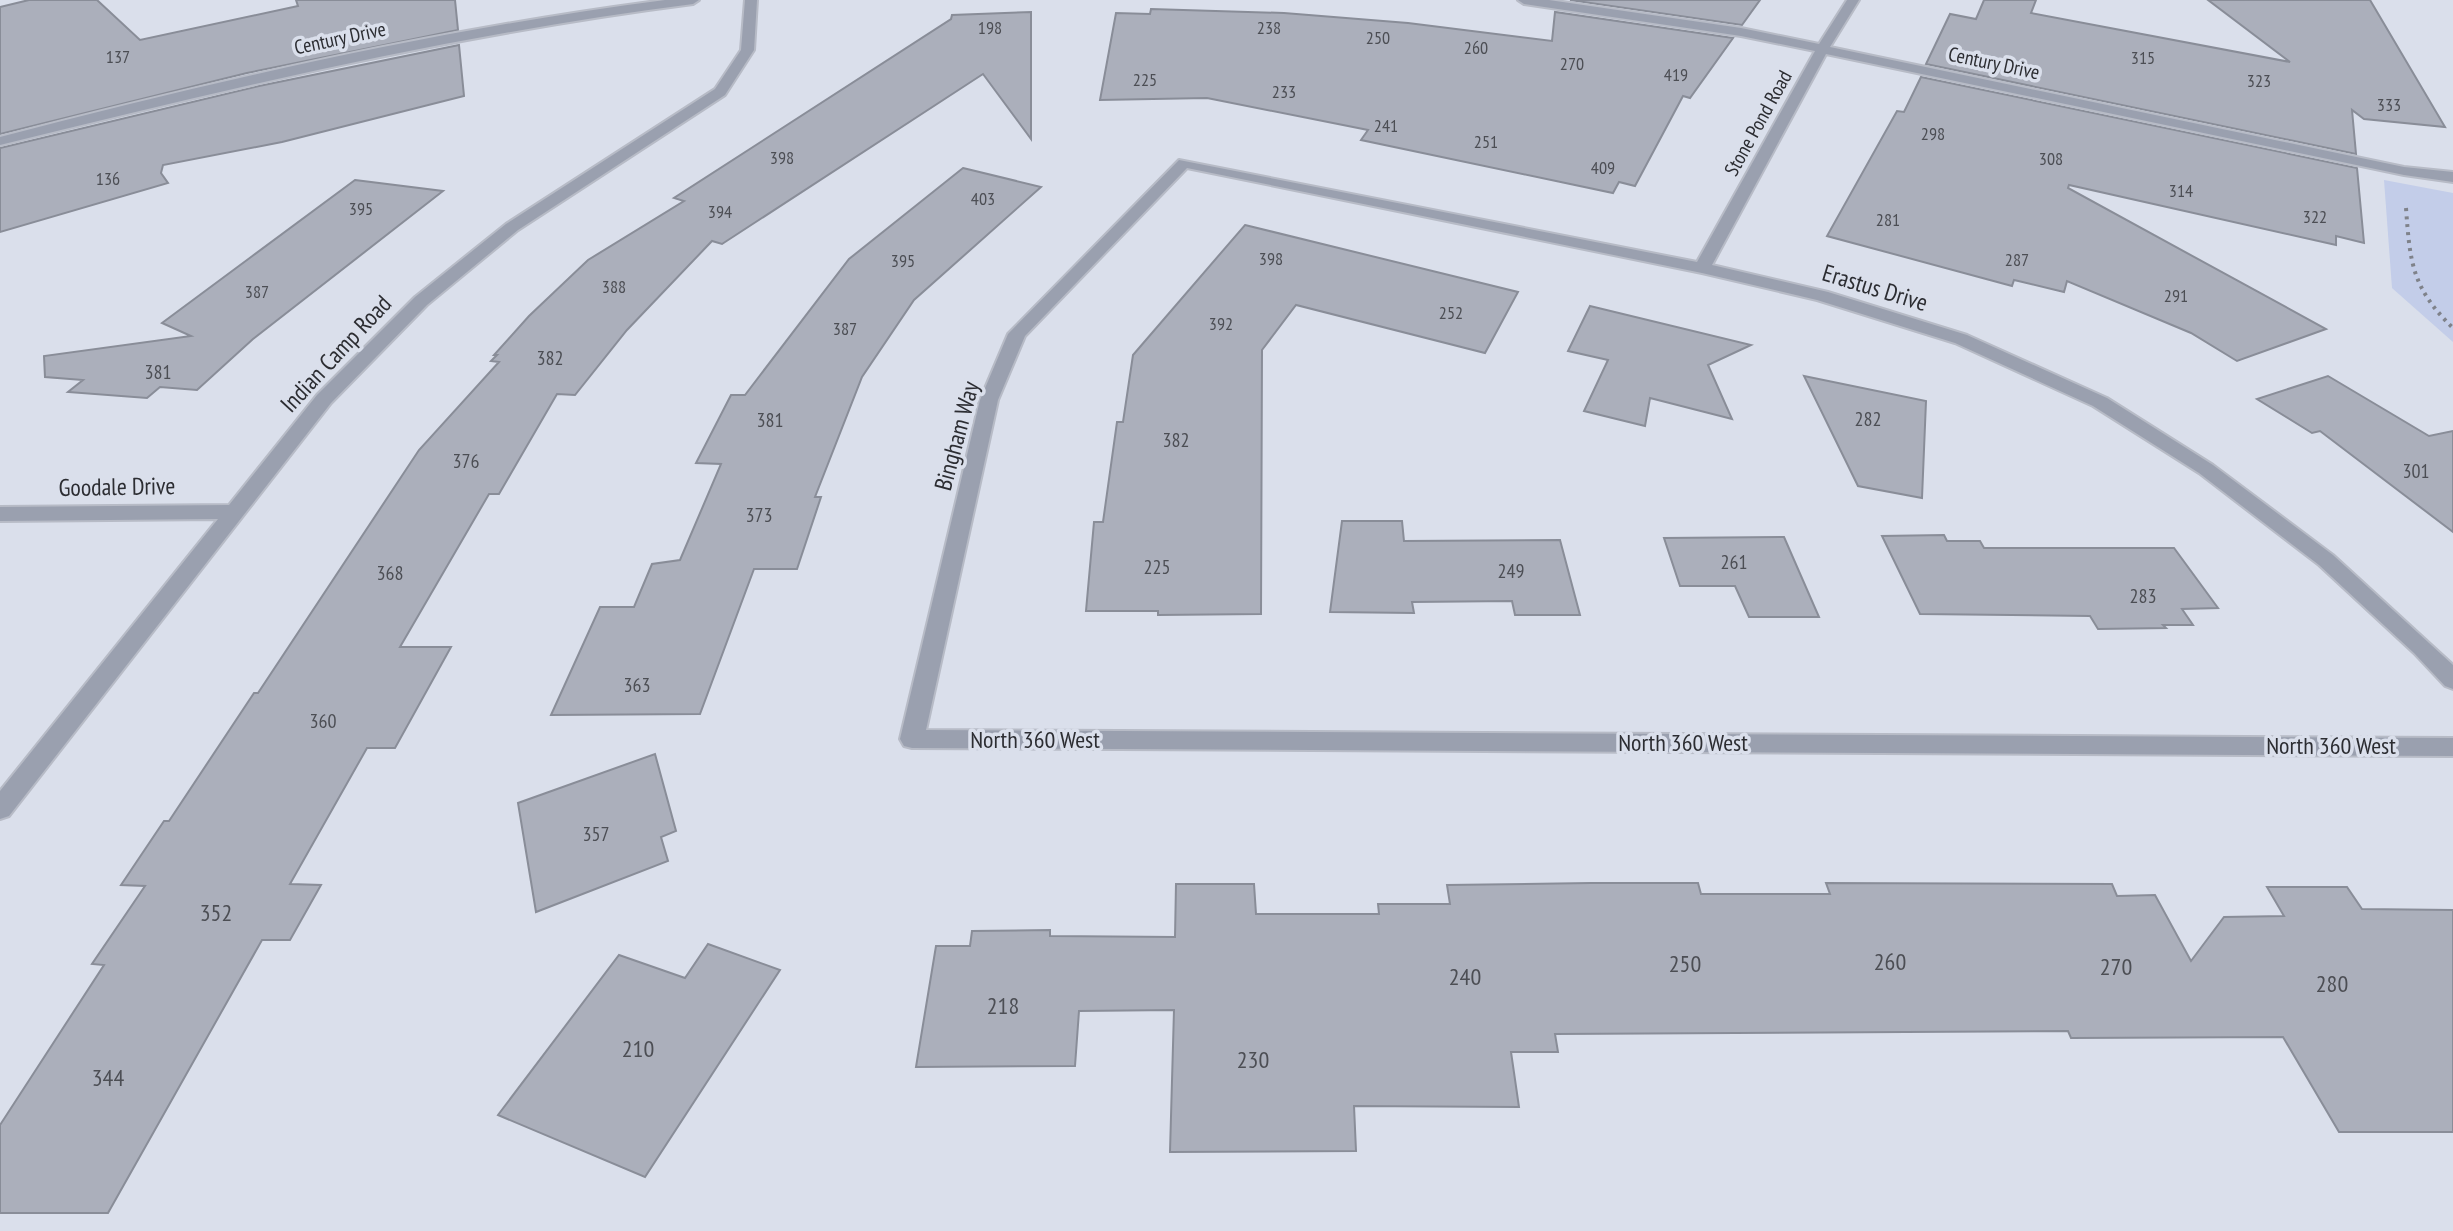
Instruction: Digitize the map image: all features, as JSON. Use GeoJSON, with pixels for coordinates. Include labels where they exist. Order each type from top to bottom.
{"type":"FeatureCollection","features":[{"type":"Feature","properties":{"kind":"street","name":"Century Drive"},"geometry":{"type":"LineString","coordinates":[[0,141],[331,59],[494,28],[693,0]]}},
{"type":"Feature","properties":{"kind":"street","name":"Indian Camp Road"},"geometry":{"type":"LineString","coordinates":[[0,809],[324,399],[421,301],[512,227],[720,92],[744,63],[753,35],[751,0]]}},
{"type":"Feature","properties":{"kind":"street","name":"Century Drive"},"geometry":{"type":"LineString","coordinates":[[1524,0],[1666,20],[1823,48],[2404,171],[2453,177]]}},
{"type":"Feature","properties":{"kind":"street","name":"Stone Pond Road"},"geometry":{"type":"LineString","coordinates":[[1702,268],[1823,48],[1853,0]]}},
{"type":"Feature","properties":{"kind":"street","name":"Erastus Drive"},"geometry":{"type":"LineString","coordinates":[[1184,163],[1702,268],[1822,296],[1961,339],[2100,402],[2206,469],[2326,560],[2422,647],[2453,680]]}},
{"type":"Feature","properties":{"kind":"street","name":"Bingham Way"},"geometry":{"type":"LineString","coordinates":[[912,739],[989,400],[1017,334],[1184,163]]}},
{"type":"Feature","properties":{"kind":"street","name":"Goodale Drive"},"geometry":{"type":"LineString","coordinates":[[0,514],[235,512]]}},
{"type":"Feature","properties":{"kind":"street","name":"North 360 West"},"geometry":{"type":"LineString","coordinates":[[912,739],[2453,747]]}},
{"type":"Feature","properties":{"kind":"path"},"geometry":{"type":"LineString","coordinates":[[2404,171],[2411,270],[2421,295],[2453,328]]}},
{"type":"Feature","properties":{"kind":"shaded area"},"geometry":{"type":"Polygon","coordinates":[[[2384,180],[2453,193],[2453,342],[2392,288],[2384,180]]]}},
{"type":"Feature","properties":{"kind":"building"},"geometry":{"type":"Polygon","coordinates":[[[29,0],[97,0],[140,40],[298,6],[296,0],[455,0],[458,30],[247,73],[0,134],[0,7],[29,0]]]}},
{"type":"Feature","properties":{"kind":"building"},"geometry":{"type":"Polygon","coordinates":[[[1570,0],[1760,0],[1742,25],[1570,0]]]}},
{"type":"Feature","properties":{"kind":"building"},"geometry":{"type":"Polygon","coordinates":[[[1984,0],[2036,0],[2031,13],[2290,62],[2208,0],[2370,0],[2445,127],[2364,119],[2352,110],[2356,154],[1926,64],[1950,14],[1976,19],[1984,0]]]}},
{"type":"Feature","properties":{"kind":"building"},"geometry":{"type":"Polygon","coordinates":[[[1151,9],[1284,13],[1408,23],[1552,41],[1555,12],[1733,38],[1690,98],[1683,96],[1635,186],[1619,182],[1613,193],[1361,140],[1368,130],[1207,98],[1100,100],[1116,13],[1150,14],[1151,9]]]}},
{"type":"Feature","properties":{"kind":"building"},"geometry":{"type":"Polygon","coordinates":[[[1031,12],[1031,139],[983,74],[722,244],[712,241],[627,330],[575,395],[557,394],[499,494],[489,494],[400,647],[451,647],[395,748],[367,748],[290,884],[321,885],[290,940],[262,940],[108,1213],[0,1213],[0,1125],[104,965],[92,964],[145,886],[121,885],[164,821],[169,821],[254,693],[258,693],[419,450],[499,362],[491,361],[497,355],[494,355],[529,316],[588,260],[684,201],[674,198],[951,19],[952,15],[1031,12]]]}},
{"type":"Feature","properties":{"kind":"building"},"geometry":{"type":"Polygon","coordinates":[[[459,45],[464,96],[282,142],[163,165],[161,173],[168,183],[0,232],[0,148],[259,86],[459,45]]]}},
{"type":"Feature","properties":{"kind":"building"},"geometry":{"type":"Polygon","coordinates":[[[1921,77],[2357,168],[2364,243],[2336,236],[2336,245],[2069,185],[2068,188],[2326,329],[2237,361],[2191,333],[2067,281],[2064,292],[2014,280],[2012,286],[1827,236],[1897,111],[1904,112],[1921,77]]]}},
{"type":"Feature","properties":{"kind":"building"},"geometry":{"type":"Polygon","coordinates":[[[963,168],[1041,187],[914,300],[862,377],[815,497],[821,497],[797,569],[754,569],[700,714],[551,715],[600,607],[634,607],[652,564],[680,560],[721,464],[696,463],[731,395],[745,395],[849,259],[963,168]]]}},
{"type":"Feature","properties":{"kind":"building"},"geometry":{"type":"Polygon","coordinates":[[[355,180],[443,191],[253,339],[197,390],[160,387],[147,398],[68,392],[83,380],[45,377],[44,356],[191,336],[162,323],[355,180]]]}},
{"type":"Feature","properties":{"kind":"building"},"geometry":{"type":"Polygon","coordinates":[[[1245,225],[1518,292],[1485,353],[1296,305],[1262,350],[1261,614],[1158,615],[1158,611],[1086,611],[1094,522],[1103,522],[1117,422],[1123,422],[1133,355],[1245,225]]]}},
{"type":"Feature","properties":{"kind":"building"},"geometry":{"type":"Polygon","coordinates":[[[1590,306],[1751,345],[1708,365],[1732,419],[1650,398],[1645,426],[1584,411],[1608,360],[1568,351],[1590,306]]]}},
{"type":"Feature","properties":{"kind":"building"},"geometry":{"type":"Polygon","coordinates":[[[1804,376],[1926,401],[1922,498],[1858,486],[1804,376]]]}},
{"type":"Feature","properties":{"kind":"building"},"geometry":{"type":"Polygon","coordinates":[[[2328,376],[2429,436],[2453,431],[2453,532],[2320,431],[2312,433],[2257,399],[2328,376]]]}},
{"type":"Feature","properties":{"kind":"building"},"geometry":{"type":"Polygon","coordinates":[[[1342,521],[1402,521],[1404,541],[1560,540],[1580,615],[1515,615],[1512,601],[1412,602],[1414,613],[1330,612],[1342,521]]]}},
{"type":"Feature","properties":{"kind":"building"},"geometry":{"type":"Polygon","coordinates":[[[1944,535],[1947,541],[1980,541],[1984,548],[2174,548],[2218,608],[2182,609],[2193,625],[2163,625],[2166,628],[2098,629],[2090,616],[1920,614],[1882,536],[1944,535]]]}},
{"type":"Feature","properties":{"kind":"building"},"geometry":{"type":"Polygon","coordinates":[[[1784,537],[1819,617],[1749,617],[1735,586],[1680,586],[1664,538],[1784,537]]]}},
{"type":"Feature","properties":{"kind":"building"},"geometry":{"type":"Polygon","coordinates":[[[655,754],[676,831],[661,837],[668,861],[536,912],[518,803],[655,754]]]}},
{"type":"Feature","properties":{"kind":"building"},"geometry":{"type":"Polygon","coordinates":[[[1698,883],[1701,894],[1830,894],[1826,883],[2112,884],[2117,896],[2155,895],[2191,961],[2224,917],[2284,916],[2267,887],[2347,887],[2362,909],[2453,910],[2453,1132],[2339,1132],[2283,1037],[2071,1038],[2068,1031],[1555,1034],[1558,1052],[1511,1052],[1519,1107],[1354,1106],[1356,1151],[1170,1152],[1174,1010],[1079,1011],[1075,1066],[916,1067],[936,946],[970,946],[972,931],[1050,930],[1050,936],[1175,937],[1176,884],[1254,884],[1256,914],[1379,914],[1378,904],[1450,904],[1447,885],[1698,883]]]}},
{"type":"Feature","properties":{"kind":"building"},"geometry":{"type":"Polygon","coordinates":[[[708,944],[780,970],[645,1177],[498,1115],[619,955],[685,978],[708,944]]]}}]}
